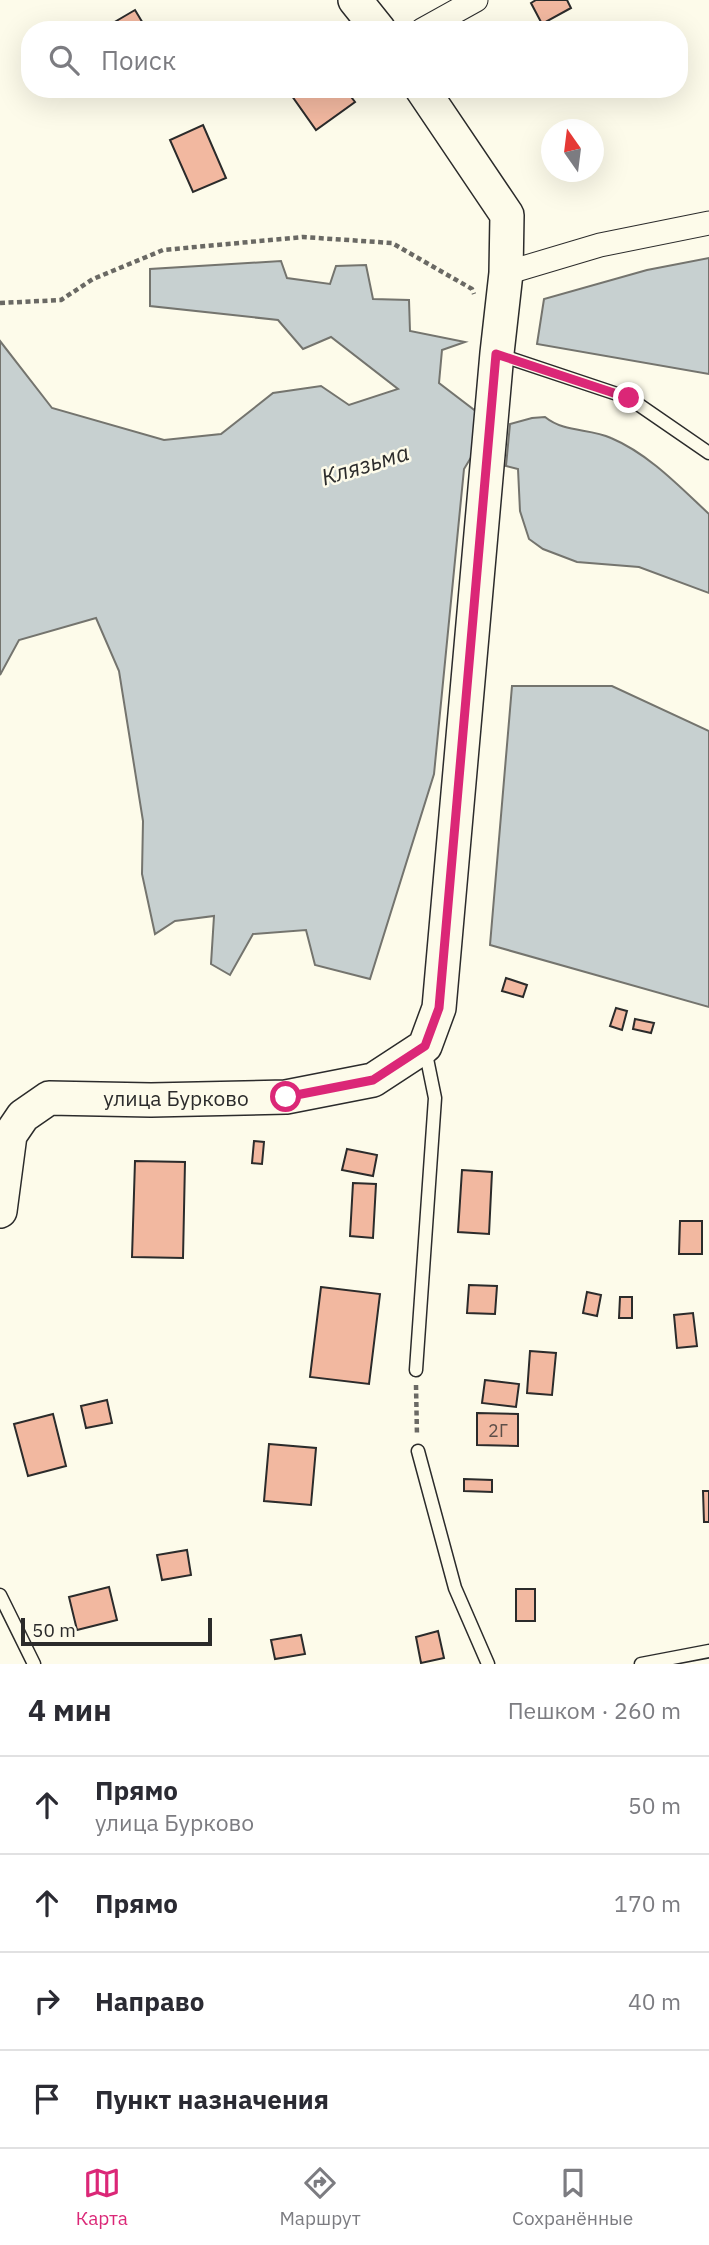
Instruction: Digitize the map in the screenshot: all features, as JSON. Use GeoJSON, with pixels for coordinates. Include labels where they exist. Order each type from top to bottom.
{"type":"FeatureCollection","features":[{"type":"Feature","properties":{"kind":"street"},"geometry":{"type":"LineString","coordinates":[[355,0],[372,21]]}},
{"type":"Feature","properties":{"kind":"street"},"geometry":{"type":"LineString","coordinates":[[438,21],[476,0]]}},
{"type":"Feature","properties":{"kind":"street"},"geometry":{"type":"LineString","coordinates":[[425,1046],[439,1008],[496,354],[506,273],[507,215],[428,98]]}},
{"type":"Feature","properties":{"kind":"street"},"geometry":{"type":"LineString","coordinates":[[506,273],[600,245],[709,223]]}},
{"type":"Feature","properties":{"kind":"street","name":"улица Бурково"},"geometry":{"type":"LineString","coordinates":[[0,1211],[10,1135],[23,1116],[50,1098],[151,1100],[286,1097],[373,1080],[425,1046]]}},
{"type":"Feature","properties":{"kind":"lane"},"geometry":{"type":"LineString","coordinates":[[496,354],[629,398],[709,453]]}},
{"type":"Feature","properties":{"kind":"lane"},"geometry":{"type":"LineString","coordinates":[[416,1370],[435,1098],[425,1046]]}},
{"type":"Feature","properties":{"kind":"lane"},"geometry":{"type":"LineString","coordinates":[[418,1451],[455,1588],[488,1664]]}},
{"type":"Feature","properties":{"kind":"lane"},"geometry":{"type":"LineString","coordinates":[[0,1595],[34,1664]]}},
{"type":"Feature","properties":{"kind":"lane"},"geometry":{"type":"LineString","coordinates":[[641,1664],[709,1651]]}},
{"type":"Feature","properties":{"kind":"path"},"geometry":{"type":"LineString","coordinates":[[0,303],[61,300],[93,279],[163,250],[303,237],[392,243],[472,289],[477,302]]}},
{"type":"Feature","properties":{"kind":"path"},"geometry":{"type":"LineString","coordinates":[[416,1370],[418,1451]]}},
{"type":"Feature","properties":{"kind":"water"},"geometry":{"type":"Polygon","coordinates":[[[709,258],[709,374],[537,344],[544,299],[647,270],[709,258]]]}},
{"type":"Feature","properties":{"kind":"water","name":"Клязьма"},"geometry":{"type":"Polygon","coordinates":[[[281,261],[287,278],[330,284],[336,266],[366,265],[373,299],[409,300],[410,331],[465,342],[442,350],[439,383],[486,419],[484,436],[464,469],[434,774],[370,979],[315,965],[306,930],[253,934],[230,975],[211,964],[214,916],[175,921],[155,934],[142,874],[143,821],[119,671],[96,618],[19,640],[0,675],[0,341],[52,408],[164,440],[221,434],[273,393],[321,386],[349,405],[398,389],[331,337],[303,349],[278,320],[150,306],[150,269],[281,261]]]}},
{"type":"Feature","properties":{"kind":"water"},"geometry":{"type":"Polygon","coordinates":[[[545,417],[561,426],[603,435],[625,445],[663,472],[709,514],[709,593],[639,567],[577,562],[543,549],[529,539],[520,511],[518,469],[506,466],[510,424],[545,417]]]}},
{"type":"Feature","properties":{"kind":"water"},"geometry":{"type":"Polygon","coordinates":[[[512,686],[612,686],[709,731],[709,1007],[490,945],[512,686]]]}},
{"type":"Feature","properties":{"kind":"building"},"geometry":{"type":"Polygon","coordinates":[[[536,0],[567,0],[571,8],[547,21],[540,21],[531,3],[536,0]]]}},
{"type":"Feature","properties":{"kind":"building"},"geometry":{"type":"Polygon","coordinates":[[[135,10],[142,21],[116,21],[135,10]]]}},
{"type":"Feature","properties":{"kind":"building"},"geometry":{"type":"Polygon","coordinates":[[[293,98],[352,98],[355,102],[316,130],[293,98]]]}},
{"type":"Feature","properties":{"kind":"building"},"geometry":{"type":"Polygon","coordinates":[[[203,125],[226,178],[193,192],[170,140],[203,125]]]}},
{"type":"Feature","properties":{"kind":"building"},"geometry":{"type":"Polygon","coordinates":[[[506,978],[527,985],[523,997],[502,991],[506,978]]]}},
{"type":"Feature","properties":{"kind":"building"},"geometry":{"type":"Polygon","coordinates":[[[616,1008],[627,1011],[622,1030],[610,1026],[616,1008]]]}},
{"type":"Feature","properties":{"kind":"building"},"geometry":{"type":"Polygon","coordinates":[[[635,1019],[654,1023],[651,1033],[633,1029],[635,1019]]]}},
{"type":"Feature","properties":{"kind":"building"},"geometry":{"type":"Polygon","coordinates":[[[254,1141],[264,1142],[262,1164],[252,1163],[254,1141]]]}},
{"type":"Feature","properties":{"kind":"building"},"geometry":{"type":"Polygon","coordinates":[[[347,1149],[377,1155],[373,1176],[342,1170],[347,1149]]]}},
{"type":"Feature","properties":{"kind":"building"},"geometry":{"type":"Polygon","coordinates":[[[135,1161],[185,1162],[183,1258],[132,1257],[135,1161]]]}},
{"type":"Feature","properties":{"kind":"building"},"geometry":{"type":"Polygon","coordinates":[[[462,1170],[492,1172],[489,1234],[458,1232],[462,1170]]]}},
{"type":"Feature","properties":{"kind":"building"},"geometry":{"type":"Polygon","coordinates":[[[353,1183],[376,1184],[373,1238],[350,1236],[353,1183]]]}},
{"type":"Feature","properties":{"kind":"building"},"geometry":{"type":"Polygon","coordinates":[[[680,1221],[702,1221],[702,1254],[679,1254],[680,1221]]]}},
{"type":"Feature","properties":{"kind":"building"},"geometry":{"type":"Polygon","coordinates":[[[469,1285],[497,1286],[495,1314],[467,1313],[469,1285]]]}},
{"type":"Feature","properties":{"kind":"building"},"geometry":{"type":"Polygon","coordinates":[[[321,1287],[380,1294],[369,1384],[310,1377],[321,1287]]]}},
{"type":"Feature","properties":{"kind":"building"},"geometry":{"type":"Polygon","coordinates":[[[587,1292],[601,1295],[597,1316],[583,1313],[587,1292]]]}},
{"type":"Feature","properties":{"kind":"building"},"geometry":{"type":"Polygon","coordinates":[[[620,1297],[632,1297],[632,1318],[619,1318],[620,1297]]]}},
{"type":"Feature","properties":{"kind":"building"},"geometry":{"type":"Polygon","coordinates":[[[693,1313],[697,1346],[677,1348],[674,1315],[693,1313]]]}},
{"type":"Feature","properties":{"kind":"building"},"geometry":{"type":"Polygon","coordinates":[[[530,1351],[556,1353],[552,1395],[527,1393],[530,1351]]]}},
{"type":"Feature","properties":{"kind":"building"},"geometry":{"type":"Polygon","coordinates":[[[485,1380],[519,1384],[516,1407],[482,1403],[485,1380]]]}},
{"type":"Feature","properties":{"kind":"building"},"geometry":{"type":"Polygon","coordinates":[[[107,1400],[112,1423],[86,1428],[81,1406],[107,1400]]]}},
{"type":"Feature","properties":{"kind":"building"},"geometry":{"type":"Polygon","coordinates":[[[477,1413],[518,1414],[518,1446],[477,1445],[477,1413]]]}},
{"type":"Feature","properties":{"kind":"building"},"geometry":{"type":"Polygon","coordinates":[[[53,1414],[66,1466],[28,1476],[14,1424],[53,1414]]]}},
{"type":"Feature","properties":{"kind":"building"},"geometry":{"type":"Polygon","coordinates":[[[269,1444],[316,1448],[311,1505],[264,1501],[269,1444]]]}},
{"type":"Feature","properties":{"kind":"building"},"geometry":{"type":"Polygon","coordinates":[[[464,1479],[492,1480],[492,1492],[464,1491],[464,1479]]]}},
{"type":"Feature","properties":{"kind":"building"},"geometry":{"type":"Polygon","coordinates":[[[703,1491],[709,1491],[709,1522],[704,1522],[703,1491]]]}},
{"type":"Feature","properties":{"kind":"building"},"geometry":{"type":"Polygon","coordinates":[[[187,1550],[191,1575],[162,1580],[157,1555],[187,1550]]]}},
{"type":"Feature","properties":{"kind":"building"},"geometry":{"type":"Polygon","coordinates":[[[109,1587],[117,1620],[77,1630],[69,1597],[109,1587]]]}},
{"type":"Feature","properties":{"kind":"building"},"geometry":{"type":"Polygon","coordinates":[[[516,1589],[535,1589],[535,1621],[516,1621],[516,1589]]]}},
{"type":"Feature","properties":{"kind":"building"},"geometry":{"type":"Polygon","coordinates":[[[438,1631],[444,1658],[421,1663],[416,1637],[438,1631]]]}},
{"type":"Feature","properties":{"kind":"building"},"geometry":{"type":"Polygon","coordinates":[[[301,1635],[305,1654],[275,1659],[271,1640],[301,1635]]]}},
{"type":"Feature","properties":{"kind":"route"},"geometry":{"type":"LineString","coordinates":[[286,1097],[373,1080],[425,1046],[439,1008],[496,354],[629,398]]}}]}
